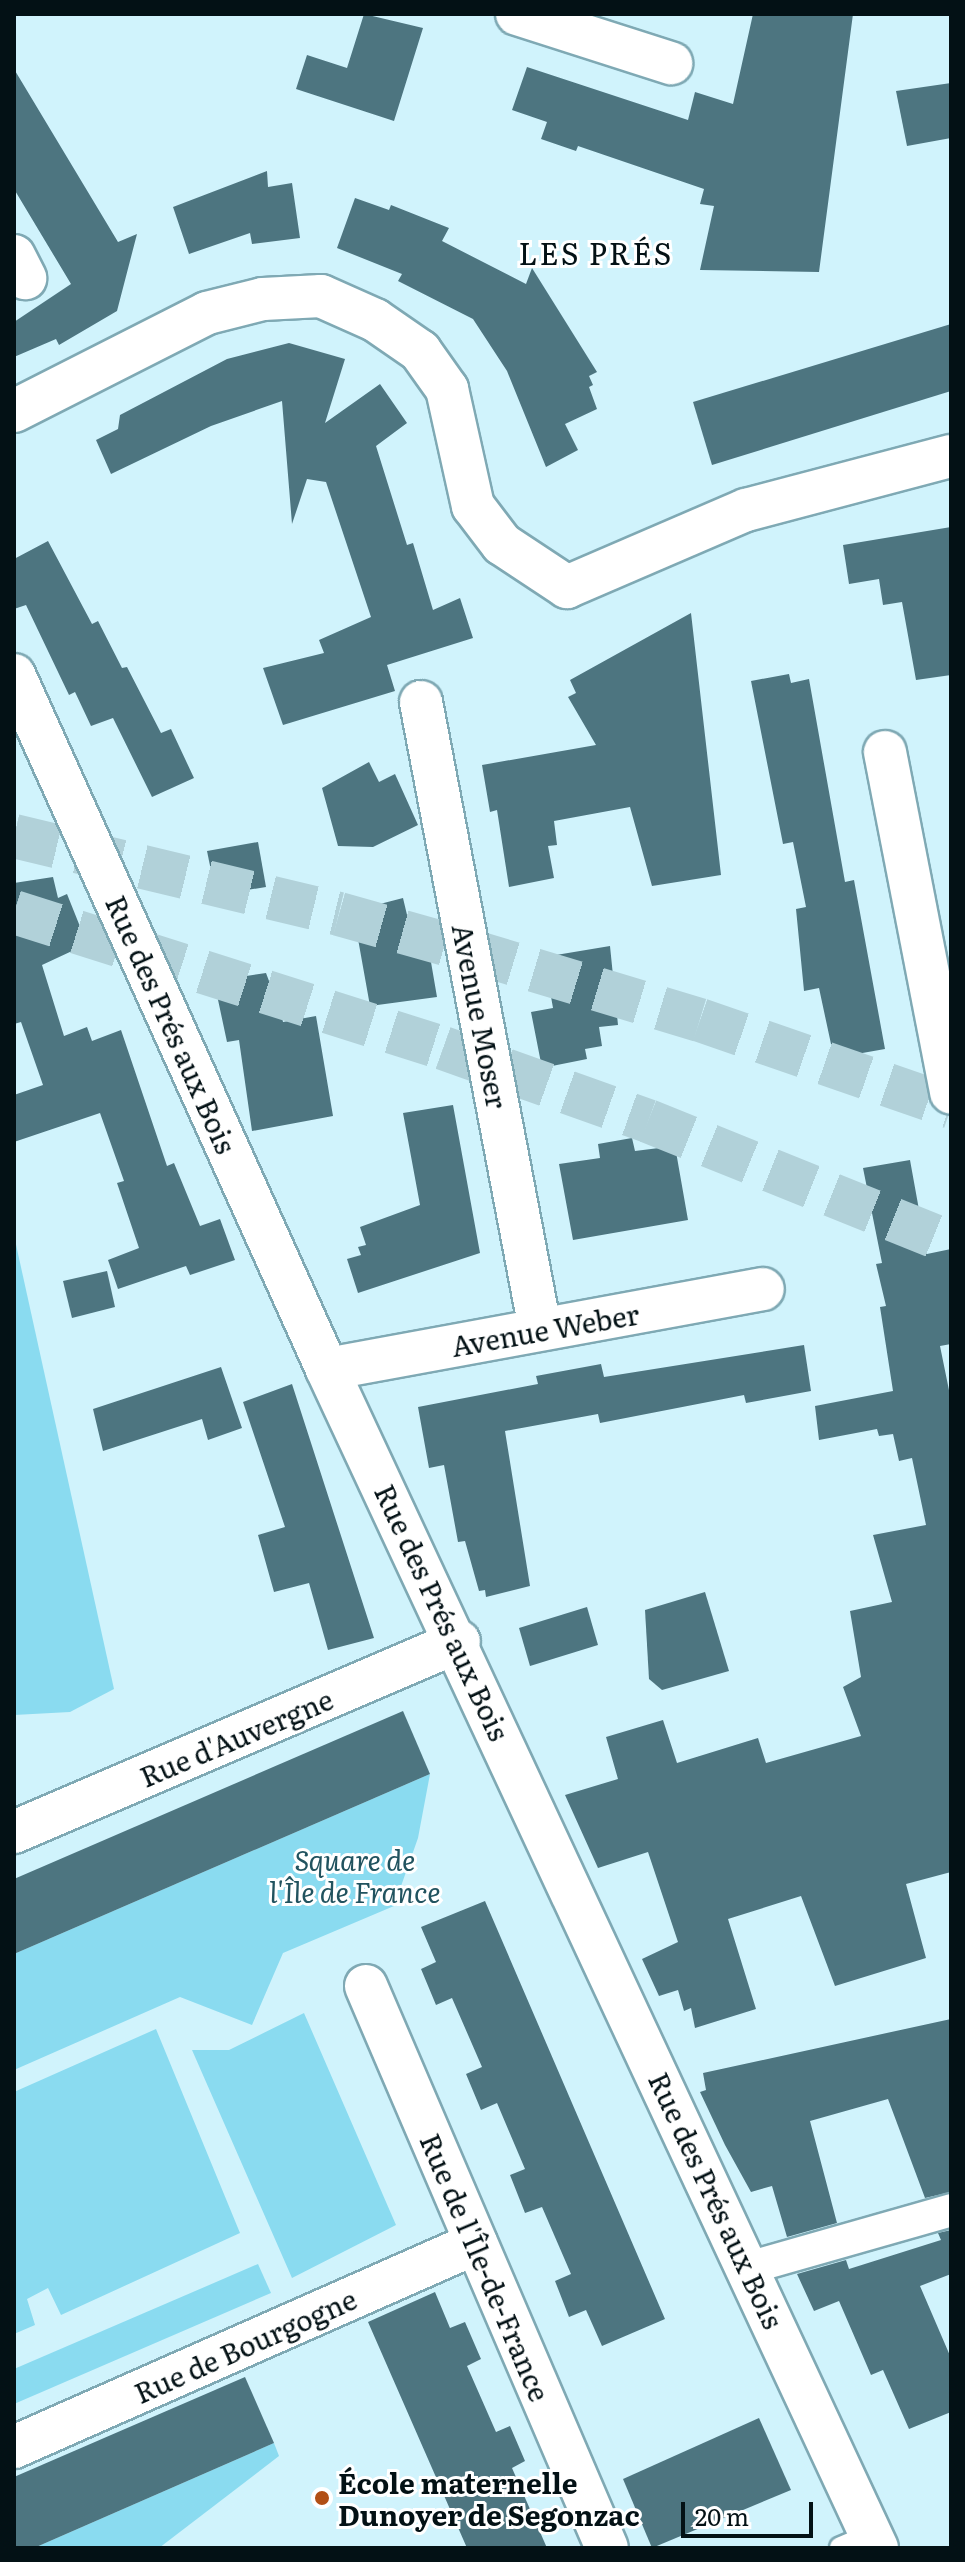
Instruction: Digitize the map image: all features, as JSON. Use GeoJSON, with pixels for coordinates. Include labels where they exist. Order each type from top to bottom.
{"type":"FeatureCollection","features":[{"type":"Feature","properties":{"kind":"street"},"geometry":{"type":"LineString","coordinates":[[517,14],[671,63]]}},
{"type":"Feature","properties":{"kind":"street"},"geometry":{"type":"LineString","coordinates":[[14,411],[207,313],[263,299],[321,296],[375,320],[420,351],[447,389],[473,506],[502,544],[567,587],[746,510],[951,456]]}},
{"type":"Feature","properties":{"kind":"street","name":"Rue des Prés aux Bois"},"geometry":{"type":"LineString","coordinates":[[14,675],[24,721],[327,1369],[459,1641],[748,2268],[863,2544]]}},
{"type":"Feature","properties":{"kind":"street","name":"Avenue Moser"},"geometry":{"type":"LineString","coordinates":[[421,702],[540,1329]]}},
{"type":"Feature","properties":{"kind":"street"},"geometry":{"type":"LineString","coordinates":[[885,752],[951,1093]]}},
{"type":"Feature","properties":{"kind":"street","name":"Avenue Weber"},"geometry":{"type":"LineString","coordinates":[[327,1369],[763,1289]]}},
{"type":"Feature","properties":{"kind":"street","name":"Rue d'Auvergne"},"geometry":{"type":"LineString","coordinates":[[14,1832],[459,1641]]}},
{"type":"Feature","properties":{"kind":"street","name":"Rue de l'Île-de-France"},"geometry":{"type":"LineString","coordinates":[[366,1986],[607,2548]]}},
{"type":"Feature","properties":{"kind":"street"},"geometry":{"type":"LineString","coordinates":[[748,2268],[951,2210]]}},
{"type":"Feature","properties":{"kind":"street","name":"Rue de Bourgogne"},"geometry":{"type":"LineString","coordinates":[[14,2447],[476,2243]]}},
{"type":"Feature","properties":{"kind":"green space"},"geometry":{"type":"Polygon","coordinates":[[[15,1240],[114,1689],[70,1712],[14,1715],[15,1240]]]}},
{"type":"Feature","properties":{"kind":"green space","name":"Square de l'Île de France"},"geometry":{"type":"Polygon","coordinates":[[[430,1774],[418,1838],[394,1906],[283,1953],[252,2025],[180,1997],[14,2070],[14,1954],[430,1774]]]}},
{"type":"Feature","properties":{"kind":"green space"},"geometry":{"type":"Polygon","coordinates":[[[304,2013],[396,2225],[292,2278],[192,2050],[229,2050],[304,2013]]]}},
{"type":"Feature","properties":{"kind":"green space"},"geometry":{"type":"Polygon","coordinates":[[[156,2029],[240,2233],[61,2315],[48,2288],[27,2299],[35,2325],[14,2334],[14,2092],[156,2029]]]}},
{"type":"Feature","properties":{"kind":"green space"},"geometry":{"type":"Polygon","coordinates":[[[258,2264],[271,2293],[14,2404],[14,2369],[258,2264]]]}},
{"type":"Feature","properties":{"kind":"green space"},"geometry":{"type":"Polygon","coordinates":[[[274,2443],[279,2456],[159,2548],[34,2548],[274,2443]]]}},
{"type":"Feature","properties":{"kind":"building"},"geometry":{"type":"Polygon","coordinates":[[[364,14],[423,28],[394,121],[296,89],[307,55],[347,68],[364,14]]]}},
{"type":"Feature","properties":{"kind":"building"},"geometry":{"type":"Polygon","coordinates":[[[753,14],[853,14],[819,272],[700,270],[714,206],[700,204],[704,189],[578,146],[576,151],[541,139],[547,122],[512,110],[527,67],[688,120],[695,92],[733,104],[753,14]]]}},
{"type":"Feature","properties":{"kind":"building"},"geometry":{"type":"Polygon","coordinates":[[[14,69],[118,242],[137,234],[117,311],[59,345],[56,339],[14,357],[14,322],[71,284],[14,189],[14,69]]]}},
{"type":"Feature","properties":{"kind":"building"},"geometry":{"type":"Polygon","coordinates":[[[951,83],[951,138],[907,146],[896,91],[951,83]]]}},
{"type":"Feature","properties":{"kind":"building"},"geometry":{"type":"Polygon","coordinates":[[[267,171],[268,187],[292,183],[300,238],[252,244],[250,233],[189,254],[173,207],[267,171]]]}},
{"type":"Feature","properties":{"kind":"building"},"geometry":{"type":"Polygon","coordinates":[[[355,198],[389,210],[391,205],[449,228],[442,241],[526,284],[532,268],[597,372],[589,376],[593,385],[589,387],[597,409],[565,424],[578,450],[546,467],[507,371],[473,319],[398,281],[402,274],[337,248],[355,198]]]}},
{"type":"Feature","properties":{"kind":"building"},"geometry":{"type":"Polygon","coordinates":[[[951,324],[951,391],[712,465],[693,402],[951,324]]]}},
{"type":"Feature","properties":{"kind":"building"},"geometry":{"type":"Polygon","coordinates":[[[289,343],[345,359],[325,423],[380,384],[407,423],[376,446],[407,545],[413,543],[433,610],[460,598],[473,638],[387,665],[395,691],[283,725],[263,668],[324,653],[319,640],[371,617],[326,482],[307,479],[292,524],[282,401],[211,426],[111,474],[96,440],[118,429],[120,415],[227,359],[289,343]]]}},
{"type":"Feature","properties":{"kind":"building"},"geometry":{"type":"Polygon","coordinates":[[[951,527],[951,675],[916,680],[902,602],[883,605],[879,579],[849,584],[843,545],[951,527]]]}},
{"type":"Feature","properties":{"kind":"building"},"geometry":{"type":"Polygon","coordinates":[[[48,541],[92,624],[98,621],[122,668],[127,667],[161,733],[171,729],[194,778],[152,797],[113,718],[91,726],[75,692],[69,695],[26,605],[14,609],[14,559],[48,541]]]}},
{"type":"Feature","properties":{"kind":"building"},"geometry":{"type":"Polygon","coordinates":[[[691,613],[721,875],[652,886],[630,807],[554,821],[557,845],[548,846],[554,878],[509,887],[497,810],[490,812],[482,765],[596,745],[568,697],[576,693],[570,680],[691,613]]]}},
{"type":"Feature","properties":{"kind":"building"},"geometry":{"type":"Polygon","coordinates":[[[789,674],[791,683],[809,679],[845,882],[854,880],[885,1049],[834,1058],[819,988],[804,991],[796,909],[806,907],[793,842],[783,844],[751,681],[789,674]]]}},
{"type":"Feature","properties":{"kind":"building"},"geometry":{"type":"Polygon","coordinates":[[[369,762],[379,782],[395,774],[418,825],[373,847],[338,846],[322,788],[369,762]]]}},
{"type":"Feature","properties":{"kind":"building"},"geometry":{"type":"Polygon","coordinates":[[[258,842],[266,887],[216,895],[207,851],[258,842]]]}},
{"type":"Feature","properties":{"kind":"building"},"geometry":{"type":"Polygon","coordinates":[[[53,877],[58,898],[67,894],[87,944],[42,965],[64,1036],[87,1027],[92,1041],[121,1030],[167,1166],[174,1163],[200,1226],[220,1219],[235,1260],[190,1275],[186,1266],[118,1289],[108,1260],[139,1248],[117,1183],[124,1181],[100,1113],[14,1142],[14,1095],[43,1085],[21,1022],[14,1024],[14,883],[53,877]]]}},
{"type":"Feature","properties":{"kind":"building"},"geometry":{"type":"Polygon","coordinates":[[[403,898],[412,936],[426,933],[437,997],[370,1006],[353,911],[403,898]]]}},
{"type":"Feature","properties":{"kind":"building"},"geometry":{"type":"Polygon","coordinates":[[[610,946],[618,1025],[599,1027],[602,1046],[585,1049],[587,1059],[542,1068],[531,1012],[553,1008],[544,957],[610,946]]]}},
{"type":"Feature","properties":{"kind":"building"},"geometry":{"type":"Polygon","coordinates":[[[266,973],[269,981],[275,980],[283,1022],[316,1016],[333,1116],[252,1131],[239,1040],[227,1042],[214,981],[266,973]]]}},
{"type":"Feature","properties":{"kind":"building"},"geometry":{"type":"Polygon","coordinates":[[[453,1105],[480,1253],[358,1293],[347,1259],[361,1255],[358,1247],[366,1245],[360,1227],[420,1205],[403,1113],[453,1105]]]}},
{"type":"Feature","properties":{"kind":"building"},"geometry":{"type":"Polygon","coordinates":[[[632,1138],[635,1151],[675,1146],[688,1220],[573,1240],[559,1164],[600,1158],[598,1144],[632,1138]]]}},
{"type":"Feature","properties":{"kind":"building"},"geometry":{"type":"Polygon","coordinates":[[[910,1160],[927,1254],[951,1249],[951,1344],[940,1346],[951,1400],[951,1872],[906,1884],[926,1958],[835,1986],[801,1896],[728,1919],[756,2009],[695,2028],[691,2008],[684,2011],[678,1990],[659,1996],[642,1959],[678,1942],[648,1852],[598,1868],[565,1795],[618,1779],[606,1737],[663,1720],[677,1763],[758,1738],[766,1763],[861,1736],[843,1687],[861,1677],[850,1611],[892,1602],[873,1535],[926,1525],[912,1458],[899,1461],[893,1434],[879,1436],[877,1429],[819,1440],[815,1406],[893,1391],[880,1307],[886,1306],[876,1264],[882,1263],[863,1168],[910,1160]]]}},
{"type":"Feature","properties":{"kind":"building"},"geometry":{"type":"Polygon","coordinates":[[[107,1271],[115,1307],[72,1318],[63,1281],[107,1271]]]}},
{"type":"Feature","properties":{"kind":"building"},"geometry":{"type":"Polygon","coordinates":[[[804,1345],[811,1391],[746,1403],[744,1395],[600,1423],[598,1414],[505,1431],[530,1586],[486,1597],[485,1590],[479,1591],[465,1541],[458,1542],[444,1465],[429,1468],[418,1407],[538,1384],[536,1376],[601,1364],[604,1377],[804,1345]]]}},
{"type":"Feature","properties":{"kind":"building"},"geometry":{"type":"Polygon","coordinates":[[[221,1367],[242,1428],[208,1440],[202,1419],[103,1451],[93,1409],[221,1367]]]}},
{"type":"Feature","properties":{"kind":"building"},"geometry":{"type":"Polygon","coordinates":[[[292,1384],[374,1638],[328,1650],[309,1583],[274,1592],[258,1535],[285,1527],[243,1402],[292,1384]]]}},
{"type":"Feature","properties":{"kind":"building"},"geometry":{"type":"Polygon","coordinates":[[[705,1592],[729,1671],[662,1690],[649,1679],[645,1610],[705,1592]]]}},
{"type":"Feature","properties":{"kind":"building"},"geometry":{"type":"Polygon","coordinates":[[[587,1607],[598,1645],[530,1666],[519,1628],[587,1607]]]}},
{"type":"Feature","properties":{"kind":"building"},"geometry":{"type":"Polygon","coordinates":[[[403,1711],[430,1774],[14,1954],[14,1879],[403,1711]]]}},
{"type":"Feature","properties":{"kind":"building"},"geometry":{"type":"Polygon","coordinates":[[[485,1901],[665,2319],[602,2346],[586,2310],[569,2317],[555,2281],[571,2274],[542,2207],[525,2213],[510,2175],[525,2169],[497,2103],[481,2110],[466,2074],[482,2067],[452,1998],[436,2005],[421,1969],[436,1962],[421,1927],[485,1901]]]}},
{"type":"Feature","properties":{"kind":"building"},"geometry":{"type":"Polygon","coordinates":[[[951,2019],[951,2192],[925,2198],[888,2099],[810,2121],[837,2223],[787,2237],[772,2186],[751,2192],[725,2145],[700,2092],[706,2090],[703,2073],[951,2019]]]}},
{"type":"Feature","properties":{"kind":"building"},"geometry":{"type":"Polygon","coordinates":[[[951,2230],[951,2274],[920,2286],[951,2358],[951,2412],[909,2429],[883,2370],[871,2375],[839,2301],[814,2311],[797,2274],[846,2260],[849,2269],[941,2240],[938,2233],[951,2230]]]}},
{"type":"Feature","properties":{"kind":"building"},"geometry":{"type":"Polygon","coordinates":[[[435,2292],[450,2328],[465,2322],[481,2359],[467,2366],[496,2432],[510,2426],[525,2461],[512,2468],[547,2548],[467,2548],[368,2322],[435,2292]]]}},
{"type":"Feature","properties":{"kind":"building"},"geometry":{"type":"Polygon","coordinates":[[[245,2377],[274,2443],[34,2548],[14,2548],[14,2477],[245,2377]]]}},
{"type":"Feature","properties":{"kind":"building"},"geometry":{"type":"Polygon","coordinates":[[[759,2418],[791,2490],[652,2548],[623,2479],[759,2418]]]}},
{"type":"Feature","properties":{"kind":"tunnel"},"geometry":{"type":"LineString","coordinates":[[14,836],[339,914],[471,951],[700,1020],[951,1107]]}},
{"type":"Feature","properties":{"kind":"tunnel"},"geometry":{"type":"LineString","coordinates":[[14,912],[443,1048],[648,1121],[951,1243]]}},
{"type":"Feature","properties":{"kind":"place","name":"École maternelle Dunoyer de Segonzac"},"geometry":{"type":"Point","coordinates":[322,2498]}},
{"type":"Feature","properties":{"kind":"district","name":"LES PRÉS"},"geometry":{"type":"Point","coordinates":[596,252]}}]}
